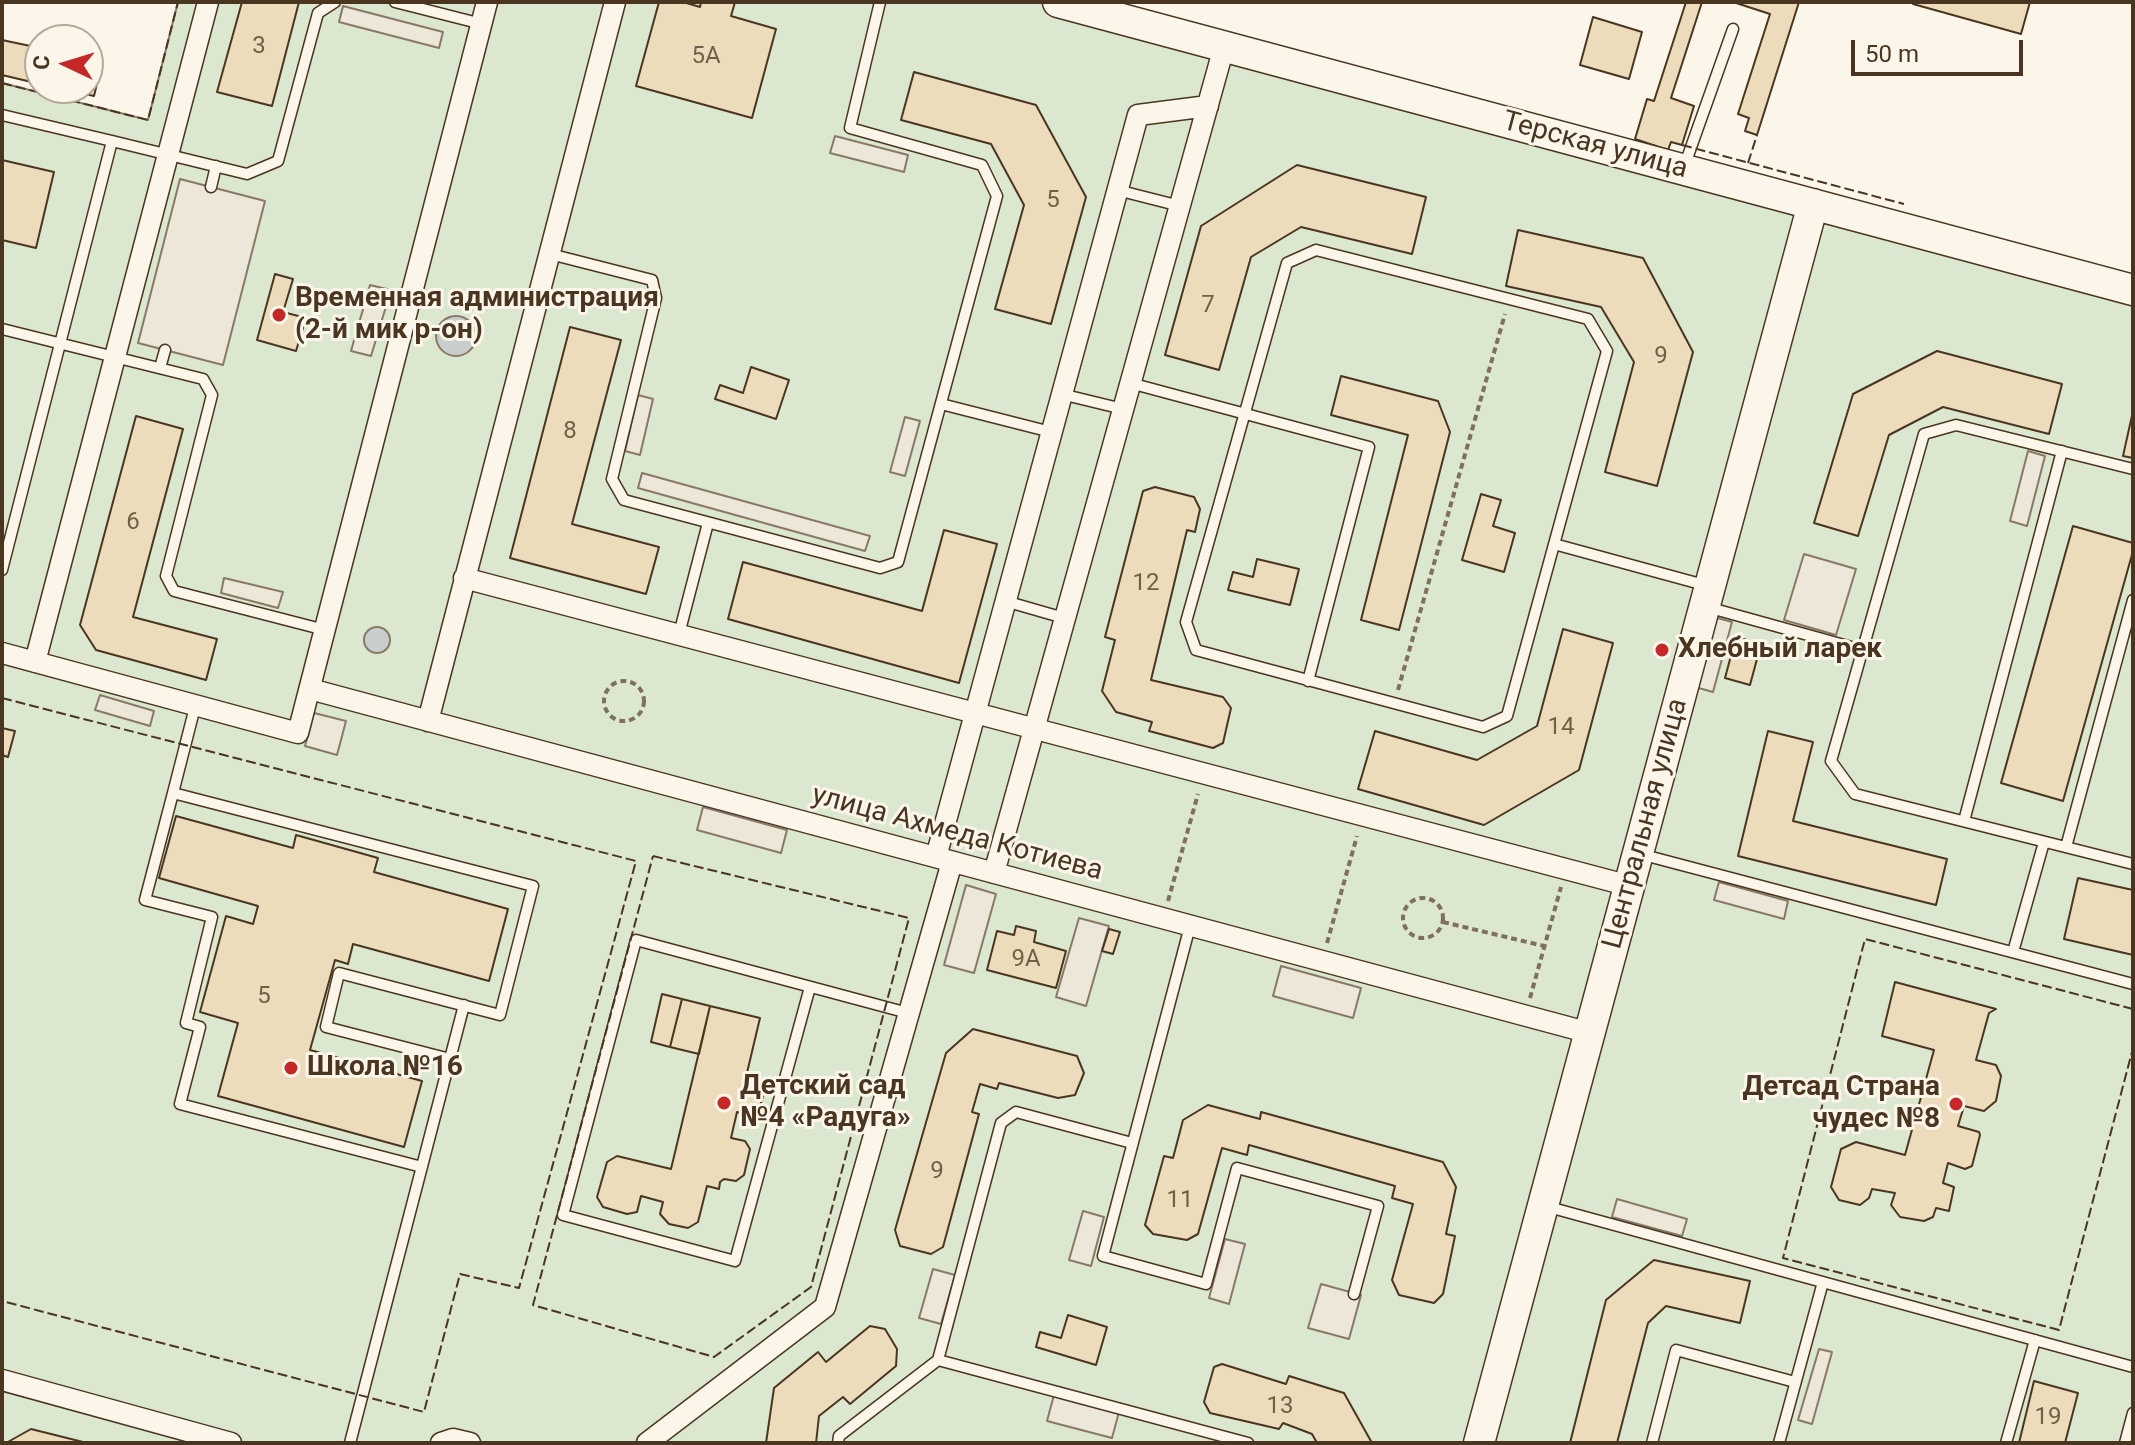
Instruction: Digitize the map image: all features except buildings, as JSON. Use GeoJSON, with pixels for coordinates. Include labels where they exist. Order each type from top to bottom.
{"type":"FeatureCollection","features":[{"type":"Feature","properties":{"kind":"street"},"geometry":{"type":"LineString","coordinates":[[35,662],[208,2]]}},
{"type":"Feature","properties":{"kind":"street"},"geometry":{"type":"LineString","coordinates":[[2,653],[298,733],[487,2]]}},
{"type":"Feature","properties":{"kind":"street"},"geometry":{"type":"LineString","coordinates":[[428,721],[615,2]]}},
{"type":"Feature","properties":{"kind":"street","name":"Терская улица"},"geometry":{"type":"LineString","coordinates":[[1058,2],[2133,290]]}},
{"type":"Feature","properties":{"kind":"street"},"geometry":{"type":"LineString","coordinates":[[994,873],[1224,47]]}},
{"type":"Feature","properties":{"kind":"street"},"geometry":{"type":"LineString","coordinates":[[647,1443],[670,1436],[825,1307],[908,1013],[974,713],[1138,115],[1208,106]]}},
{"type":"Feature","properties":{"kind":"street","name":"Центральная улица"},"geometry":{"type":"LineString","coordinates":[[1479,1443],[1813,204]]}},
{"type":"Feature","properties":{"kind":"street"},"geometry":{"type":"LineString","coordinates":[[464,578],[1630,886]]}},
{"type":"Feature","properties":{"kind":"street","name":"улица Ахмеда Котиева"},"geometry":{"type":"LineString","coordinates":[[310,689],[1590,1033]]}},
{"type":"Feature","properties":{"kind":"street"},"geometry":{"type":"LineString","coordinates":[[2,1380],[218,1441]]}},
{"type":"Feature","properties":{"kind":"street"},"geometry":{"type":"LineString","coordinates":[[441,1443],[453,1439],[470,1443]]}},
{"type":"Feature","properties":{"kind":"lane"},"geometry":{"type":"LineString","coordinates":[[2,115],[247,174],[278,161],[318,13],[335,2]]}},
{"type":"Feature","properties":{"kind":"lane"},"geometry":{"type":"LineString","coordinates":[[395,2],[482,24]]}},
{"type":"Feature","properties":{"kind":"lane"},"geometry":{"type":"LineString","coordinates":[[550,254],[652,280],[656,298],[612,479],[624,500],[880,568],[898,562],[997,196],[982,165],[850,128],[880,2]]}},
{"type":"Feature","properties":{"kind":"lane"},"geometry":{"type":"LineString","coordinates":[[1683,169],[1733,29]]}},
{"type":"Feature","properties":{"kind":"lane"},"geometry":{"type":"LineString","coordinates":[[2,570],[112,141]]}},
{"type":"Feature","properties":{"kind":"lane"},"geometry":{"type":"LineString","coordinates":[[211,187],[216,166]]}},
{"type":"Feature","properties":{"kind":"lane"},"geometry":{"type":"LineString","coordinates":[[1117,190],[1180,206]]}},
{"type":"Feature","properties":{"kind":"lane"},"geometry":{"type":"LineString","coordinates":[[1316,250],[1588,319],[1607,351],[1507,716],[1483,727],[1196,650],[1186,622],[1244,414],[1287,263],[1316,250]]}},
{"type":"Feature","properties":{"kind":"lane"},"geometry":{"type":"LineString","coordinates":[[2,329],[203,379],[212,395],[166,576],[174,591],[325,630]]}},
{"type":"Feature","properties":{"kind":"lane"},"geometry":{"type":"LineString","coordinates":[[160,368],[165,350]]}},
{"type":"Feature","properties":{"kind":"lane"},"geometry":{"type":"LineString","coordinates":[[1130,383],[1369,447],[1308,681]]}},
{"type":"Feature","properties":{"kind":"lane"},"geometry":{"type":"LineString","coordinates":[[1061,394],[1123,409]]}},
{"type":"Feature","properties":{"kind":"lane"},"geometry":{"type":"LineString","coordinates":[[941,404],[1051,432]]}},
{"type":"Feature","properties":{"kind":"lane"},"geometry":{"type":"LineString","coordinates":[[2133,469],[1956,425],[1924,434],[1831,761],[1855,794],[2133,864]]}},
{"type":"Feature","properties":{"kind":"lane"},"geometry":{"type":"LineString","coordinates":[[1964,821],[2062,451]]}},
{"type":"Feature","properties":{"kind":"lane"},"geometry":{"type":"LineString","coordinates":[[679,634],[708,523]]}},
{"type":"Feature","properties":{"kind":"lane"},"geometry":{"type":"LineString","coordinates":[[1554,544],[1862,650]]}},
{"type":"Feature","properties":{"kind":"lane"},"geometry":{"type":"LineString","coordinates":[[2066,847],[2133,600]]}},
{"type":"Feature","properties":{"kind":"lane"},"geometry":{"type":"LineString","coordinates":[[1005,601],[1064,618]]}},
{"type":"Feature","properties":{"kind":"lane"},"geometry":{"type":"LineString","coordinates":[[195,707],[145,900],[212,917],[186,1023],[200,1027],[180,1104],[422,1167]]}},
{"type":"Feature","properties":{"kind":"lane"},"geometry":{"type":"LineString","coordinates":[[173,793],[533,886],[500,1015],[339,973],[326,1027],[450,1059]]}},
{"type":"Feature","properties":{"kind":"lane"},"geometry":{"type":"LineString","coordinates":[[2013,952],[2044,842]]}},
{"type":"Feature","properties":{"kind":"lane"},"geometry":{"type":"LineString","coordinates":[[1639,853],[2133,984]]}},
{"type":"Feature","properties":{"kind":"lane"},"geometry":{"type":"LineString","coordinates":[[1190,926],[1103,1256],[1206,1284],[1237,1168],[1378,1206],[1354,1294]]}},
{"type":"Feature","properties":{"kind":"lane"},"geometry":{"type":"LineString","coordinates":[[810,987],[735,1261],[563,1215],[636,940],[908,1013]]}},
{"type":"Feature","properties":{"kind":"lane"},"geometry":{"type":"LineString","coordinates":[[350,1443],[464,1005]]}},
{"type":"Feature","properties":{"kind":"lane"},"geometry":{"type":"LineString","coordinates":[[838,1443],[839,1436],[938,1360],[1001,1123],[1016,1112],[1132,1143]]}},
{"type":"Feature","properties":{"kind":"lane"},"geometry":{"type":"LineString","coordinates":[[1543,1206],[2133,1367]]}},
{"type":"Feature","properties":{"kind":"lane"},"geometry":{"type":"LineString","coordinates":[[1779,1443],[1823,1282]]}},
{"type":"Feature","properties":{"kind":"lane"},"geometry":{"type":"LineString","coordinates":[[2006,1443],[2035,1340]]}},
{"type":"Feature","properties":{"kind":"lane"},"geometry":{"type":"LineString","coordinates":[[1652,1443],[1676,1350],[1795,1382]]}},
{"type":"Feature","properties":{"kind":"lane"},"geometry":{"type":"LineString","coordinates":[[938,1360],[1248,1443]]}},
{"type":"Feature","properties":{"kind":"lane"},"geometry":{"type":"LineString","coordinates":[[2125,1443],[2133,1413]]}},
{"type":"Feature","properties":{"kind":"path"},"geometry":{"type":"LineString","coordinates":[[1394,704],[1509,299]]}},
{"type":"Feature","properties":{"kind":"path"},"geometry":{"type":"LineString","coordinates":[[624,681],[639,689],[643,697],[639,714],[624,721],[615,719],[604,705],[608,688],[624,681]]}},
{"type":"Feature","properties":{"kind":"path"},"geometry":{"type":"LineString","coordinates":[[1163,918],[1204,773]]}},
{"type":"Feature","properties":{"kind":"path"},"geometry":{"type":"LineString","coordinates":[[1322,961],[1363,815]]}},
{"type":"Feature","properties":{"kind":"path"},"geometry":{"type":"LineString","coordinates":[[1529,999],[1566,869]]}},
{"type":"Feature","properties":{"kind":"path"},"geometry":{"type":"LineString","coordinates":[[1429,897],[1440,905],[1443,922],[1441,929],[1431,937],[1418,938],[1407,931],[1403,919],[1406,906],[1416,898],[1429,897]]}},
{"type":"Feature","properties":{"kind":"path"},"geometry":{"type":"LineString","coordinates":[[1443,922],[1544,946]]}},
{"type":"Feature","properties":{"kind":"green space"},"geometry":{"type":"Polygon","coordinates":[[[178,2],[1058,2],[2133,290],[2133,1443],[2,1443],[2,83],[24,89],[24,104],[85,104],[148,120],[178,2]]]}},
{"type":"Feature","properties":{"kind":"shaded area"},"geometry":{"type":"Polygon","coordinates":[[[343,6],[443,32],[439,48],[339,22],[343,6]]]}},
{"type":"Feature","properties":{"kind":"shaded area"},"geometry":{"type":"Polygon","coordinates":[[[835,136],[908,155],[904,172],[830,153],[835,136]]]}},
{"type":"Feature","properties":{"kind":"shaded area"},"geometry":{"type":"Polygon","coordinates":[[[180,179],[265,201],[223,365],[138,343],[180,179]]]}},
{"type":"Feature","properties":{"kind":"shaded area"},"geometry":{"type":"Polygon","coordinates":[[[370,285],[391,290],[371,356],[351,351],[370,285]]]}},
{"type":"Feature","properties":{"kind":"shaded area"},"geometry":{"type":"Polygon","coordinates":[[[456,316],[470,322],[476,336],[470,350],[456,356],[442,350],[436,336],[442,322],[456,316]]]}},
{"type":"Feature","properties":{"kind":"shaded area"},"geometry":{"type":"Polygon","coordinates":[[[638,395],[653,399],[640,455],[625,451],[638,395]]]}},
{"type":"Feature","properties":{"kind":"shaded area"},"geometry":{"type":"Polygon","coordinates":[[[905,417],[920,421],[905,476],[890,472],[905,417]]]}},
{"type":"Feature","properties":{"kind":"shaded area"},"geometry":{"type":"Polygon","coordinates":[[[2028,451],[2045,456],[2027,526],[2010,521],[2028,451]]]}},
{"type":"Feature","properties":{"kind":"shaded area"},"geometry":{"type":"Polygon","coordinates":[[[642,473],[870,536],[865,551],[638,488],[642,473]]]}},
{"type":"Feature","properties":{"kind":"shaded area"},"geometry":{"type":"Polygon","coordinates":[[[1804,554],[1856,569],[1836,635],[1784,620],[1804,554]]]}},
{"type":"Feature","properties":{"kind":"shaded area"},"geometry":{"type":"Polygon","coordinates":[[[224,578],[283,592],[278,608],[221,593],[224,578]]]}},
{"type":"Feature","properties":{"kind":"shaded area"},"geometry":{"type":"Polygon","coordinates":[[[1714,617],[1732,622],[1713,692],[1695,687],[1714,617]]]}},
{"type":"Feature","properties":{"kind":"shaded area"},"geometry":{"type":"Polygon","coordinates":[[[377,627],[386,631],[390,640],[386,649],[377,653],[368,649],[364,640],[368,631],[377,627]]]}},
{"type":"Feature","properties":{"kind":"shaded area"},"geometry":{"type":"Polygon","coordinates":[[[100,695],[154,711],[150,726],[95,710],[100,695]]]}},
{"type":"Feature","properties":{"kind":"shaded area"},"geometry":{"type":"Polygon","coordinates":[[[314,713],[346,721],[337,755],[305,746],[314,713]]]}},
{"type":"Feature","properties":{"kind":"shaded area"},"geometry":{"type":"Polygon","coordinates":[[[703,807],[787,830],[781,853],[697,830],[703,807]]]}},
{"type":"Feature","properties":{"kind":"shaded area"},"geometry":{"type":"Polygon","coordinates":[[[1719,882],[1788,901],[1784,919],[1714,900],[1719,882]]]}},
{"type":"Feature","properties":{"kind":"shaded area"},"geometry":{"type":"Polygon","coordinates":[[[966,885],[996,894],[974,973],[944,965],[966,885]]]}},
{"type":"Feature","properties":{"kind":"shaded area"},"geometry":{"type":"Polygon","coordinates":[[[1079,918],[1109,926],[1086,1006],[1056,997],[1079,918]]]}},
{"type":"Feature","properties":{"kind":"shaded area"},"geometry":{"type":"Polygon","coordinates":[[[1281,966],[1361,988],[1353,1018],[1273,996],[1281,966]]]}},
{"type":"Feature","properties":{"kind":"shaded area"},"geometry":{"type":"Polygon","coordinates":[[[1617,1199],[1687,1219],[1682,1236],[1612,1217],[1617,1199]]]}},
{"type":"Feature","properties":{"kind":"shaded area"},"geometry":{"type":"Polygon","coordinates":[[[1083,1211],[1104,1217],[1091,1266],[1069,1260],[1083,1211]]]}},
{"type":"Feature","properties":{"kind":"shaded area"},"geometry":{"type":"Polygon","coordinates":[[[1225,1239],[1245,1244],[1229,1304],[1209,1298],[1225,1239]]]}},
{"type":"Feature","properties":{"kind":"shaded area"},"geometry":{"type":"Polygon","coordinates":[[[933,1269],[955,1275],[941,1324],[919,1318],[933,1269]]]}},
{"type":"Feature","properties":{"kind":"shaded area"},"geometry":{"type":"Polygon","coordinates":[[[1321,1284],[1361,1295],[1349,1339],[1308,1328],[1321,1284]]]}},
{"type":"Feature","properties":{"kind":"shaded area"},"geometry":{"type":"Polygon","coordinates":[[[1819,1349],[1832,1352],[1812,1424],[1798,1420],[1819,1349]]]}},
{"type":"Feature","properties":{"kind":"shaded area"},"geometry":{"type":"Polygon","coordinates":[[[1054,1395],[1119,1412],[1112,1438],[1047,1421],[1054,1395]]]}},
{"type":"Feature","properties":{"kind":"fence"},"geometry":{"type":"LineString","coordinates":[[2,83],[148,120],[178,2]]}},
{"type":"Feature","properties":{"kind":"fence"},"geometry":{"type":"LineString","coordinates":[[1748,163],[1757,135]]}},
{"type":"Feature","properties":{"kind":"fence"},"geometry":{"type":"LineString","coordinates":[[1682,145],[1904,204]]}},
{"type":"Feature","properties":{"kind":"fence"},"geometry":{"type":"LineString","coordinates":[[2,698],[636,861],[519,1288],[460,1274],[424,1412],[2,1301]]}},
{"type":"Feature","properties":{"kind":"fence"},"geometry":{"type":"LineString","coordinates":[[653,856],[909,918],[811,1287],[714,1357],[533,1305],[653,856]]}},
{"type":"Feature","properties":{"kind":"fence"},"geometry":{"type":"LineString","coordinates":[[2133,1009],[1865,939],[1783,1258],[2059,1330],[2133,1048]]}},
{"type":"Feature","properties":{"kind":"place","name":"Временная администрация (2-й мик р-он)"},"geometry":{"type":"Point","coordinates":[279,315]}},
{"type":"Feature","properties":{"kind":"place","name":"Хлебный ларек"},"geometry":{"type":"Point","coordinates":[1662,650]}},
{"type":"Feature","properties":{"kind":"place","name":"Школа №16"},"geometry":{"type":"Point","coordinates":[291,1068]}},
{"type":"Feature","properties":{"kind":"place","name":"Детский сад №4 «Радуга»"},"geometry":{"type":"Point","coordinates":[724,1103]}},
{"type":"Feature","properties":{"kind":"place","name":"Детсад Страна чудес №8"},"geometry":{"type":"Point","coordinates":[1956,1104]}}]}
